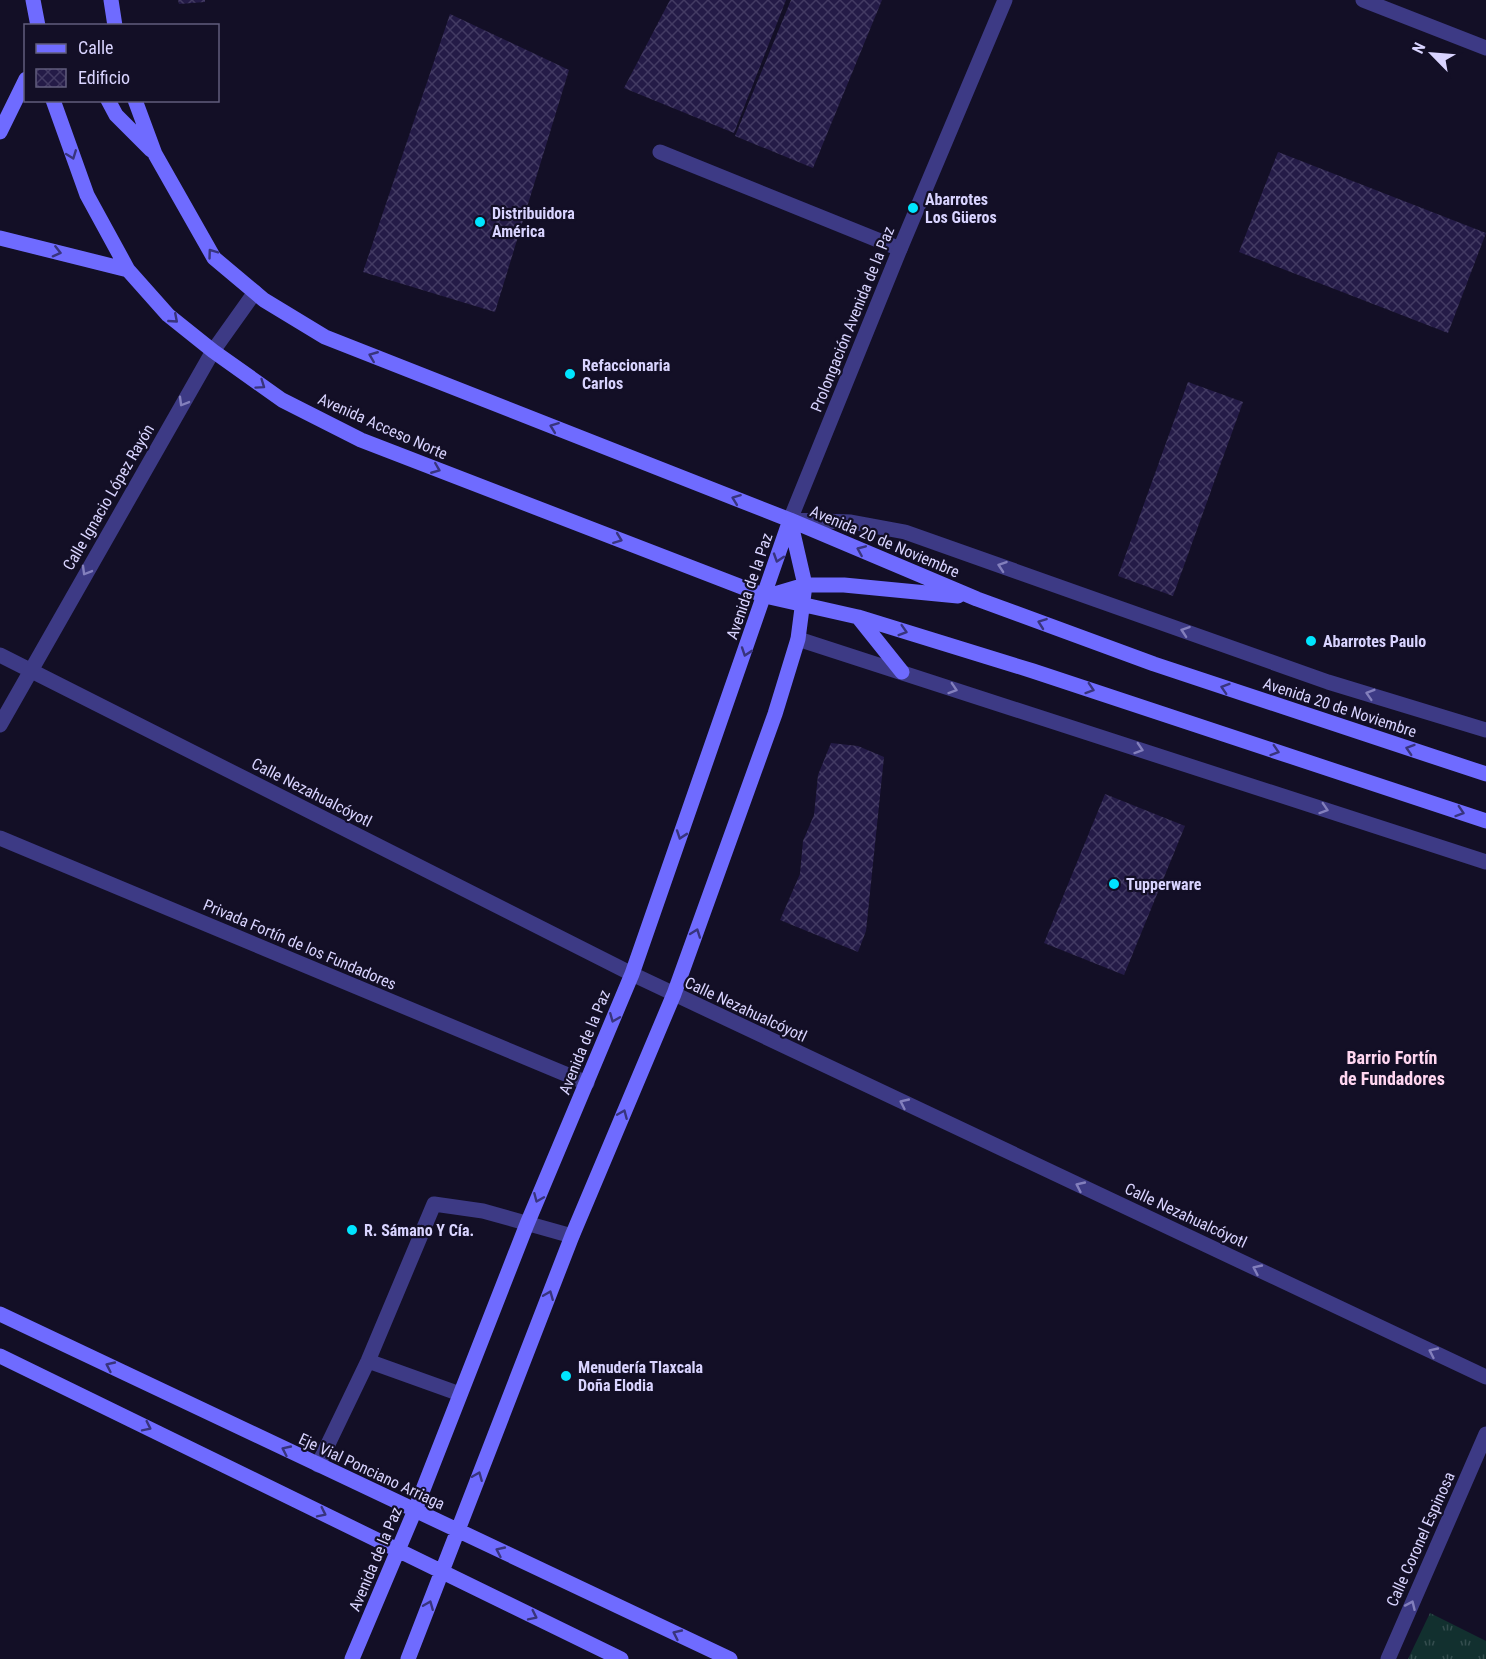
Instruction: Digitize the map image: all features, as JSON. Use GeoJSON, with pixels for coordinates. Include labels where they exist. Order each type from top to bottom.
{"type":"FeatureCollection","features":[{"type":"Feature","properties":{"kind":"main road"},"geometry":{"type":"LineString","coordinates":[[33,0],[38,24]]}},
{"type":"Feature","properties":{"kind":"main road"},"geometry":{"type":"LineString","coordinates":[[111,0],[115,24]]}},
{"type":"Feature","properties":{"kind":"main road"},"geometry":{"type":"LineString","coordinates":[[0,132],[24,83]]}},
{"type":"Feature","properties":{"kind":"main road","name":"Avenida Acceso Norte"},"geometry":{"type":"LineString","coordinates":[[54,102],[87,195],[128,270],[168,315],[213,351],[282,400],[361,440],[765,596]]}},
{"type":"Feature","properties":{"kind":"main road"},"geometry":{"type":"LineString","coordinates":[[109,102],[116,116],[155,154]]}},
{"type":"Feature","properties":{"kind":"main road"},"geometry":{"type":"LineString","coordinates":[[136,102],[155,154],[214,258],[255,292],[325,337],[790,520]]}},
{"type":"Feature","properties":{"kind":"main road"},"geometry":{"type":"LineString","coordinates":[[0,238],[128,270]]}},
{"type":"Feature","properties":{"kind":"main road","name":"Avenida de la Paz"},"geometry":{"type":"LineString","coordinates":[[408,1659],[456,1530],[572,1236],[674,994],[775,714],[798,639],[805,585],[790,520]]}},
{"type":"Feature","properties":{"kind":"main road","name":"Avenida de la Paz"},"geometry":{"type":"LineString","coordinates":[[352,1659],[415,1510],[526,1224],[632,974],[790,520]]}},
{"type":"Feature","properties":{"kind":"main road","name":"Avenida 20 de Noviembre"},"geometry":{"type":"LineString","coordinates":[[790,520],[977,599],[1154,664],[1486,774]]}},
{"type":"Feature","properties":{"kind":"main road"},"geometry":{"type":"LineString","coordinates":[[765,596],[805,585],[884,587],[977,599]]}},
{"type":"Feature","properties":{"kind":"main road"},"geometry":{"type":"LineString","coordinates":[[765,596],[858,617],[1033,670],[1486,821]]}},
{"type":"Feature","properties":{"kind":"main road"},"geometry":{"type":"LineString","coordinates":[[858,617],[902,672]]}},
{"type":"Feature","properties":{"kind":"main road","name":"Eje Vial Ponciano Arriaga"},"geometry":{"type":"LineString","coordinates":[[0,1314],[730,1659]]}},
{"type":"Feature","properties":{"kind":"main road"},"geometry":{"type":"LineString","coordinates":[[0,1356],[621,1659]]}},
{"type":"Feature","properties":{"kind":"street","name":"Prolongación Avenida de la Paz"},"geometry":{"type":"LineString","coordinates":[[790,520],[900,249],[1005,0]]}},
{"type":"Feature","properties":{"kind":"street"},"geometry":{"type":"LineString","coordinates":[[1363,0],[1486,48]]}},
{"type":"Feature","properties":{"kind":"street"},"geometry":{"type":"LineString","coordinates":[[660,152],[900,249]]}},
{"type":"Feature","properties":{"kind":"street","name":"Calle Ignacio López Rayón"},"geometry":{"type":"LineString","coordinates":[[0,724],[213,351],[255,292]]}},
{"type":"Feature","properties":{"kind":"street","name":"Avenida 20 de Noviembre"},"geometry":{"type":"LineString","coordinates":[[790,520],[851,522],[904,532],[1328,682],[1486,730]]}},
{"type":"Feature","properties":{"kind":"street"},"geometry":{"type":"LineString","coordinates":[[798,639],[1486,862]]}},
{"type":"Feature","properties":{"kind":"street","name":"Calle Nezahualcóyotl"},"geometry":{"type":"LineString","coordinates":[[0,656],[30,669],[632,974],[1486,1377]]}},
{"type":"Feature","properties":{"kind":"street","name":"Privada Fortín de los Fundadores"},"geometry":{"type":"LineString","coordinates":[[0,838],[587,1083]]}},
{"type":"Feature","properties":{"kind":"street"},"geometry":{"type":"LineString","coordinates":[[318,1465],[368,1361],[434,1204],[483,1211],[572,1236]]}},
{"type":"Feature","properties":{"kind":"street"},"geometry":{"type":"LineString","coordinates":[[368,1361],[460,1394]]}},
{"type":"Feature","properties":{"kind":"street","name":"Calle Coronel Espinosa"},"geometry":{"type":"LineString","coordinates":[[1388,1659],[1486,1434]]}},
{"type":"Feature","properties":{"kind":"green space"},"geometry":{"type":"Polygon","coordinates":[[[1430,1613],[1486,1641],[1486,1659],[1408,1659],[1430,1613]]]}},
{"type":"Feature","properties":{"kind":"building"},"geometry":{"type":"Polygon","coordinates":[[[178,0],[205,0],[205,2],[179,4],[178,0]]]}},
{"type":"Feature","properties":{"kind":"building"},"geometry":{"type":"Polygon","coordinates":[[[670,0],[786,0],[734,133],[624,88],[670,0]]]}},
{"type":"Feature","properties":{"kind":"building"},"geometry":{"type":"Polygon","coordinates":[[[791,0],[882,0],[813,168],[735,136],[791,0]]]}},
{"type":"Feature","properties":{"kind":"building"},"geometry":{"type":"Polygon","coordinates":[[[450,14],[569,70],[495,312],[363,272],[450,14]]]}},
{"type":"Feature","properties":{"kind":"building"},"geometry":{"type":"Polygon","coordinates":[[[1278,152],[1486,233],[1448,333],[1239,252],[1278,152]]]}},
{"type":"Feature","properties":{"kind":"building"},"geometry":{"type":"Polygon","coordinates":[[[1188,382],[1243,402],[1173,596],[1118,576],[1188,382]]]}},
{"type":"Feature","properties":{"kind":"building"},"geometry":{"type":"Polygon","coordinates":[[[831,743],[858,746],[884,757],[866,931],[858,952],[780,920],[800,874],[803,841],[814,815],[818,775],[831,743]]]}},
{"type":"Feature","properties":{"kind":"building","name":"Tupperware"},"geometry":{"type":"Polygon","coordinates":[[[1105,794],[1185,826],[1124,975],[1044,943],[1105,794]]]}},
{"type":"Feature","properties":{"kind":"place","name":"Abarrotes Los Güeros"},"geometry":{"type":"Point","coordinates":[913,208]}},
{"type":"Feature","properties":{"kind":"place","name":"Distribuidora América"},"geometry":{"type":"Point","coordinates":[480,222]}},
{"type":"Feature","properties":{"kind":"place","name":"Refaccionaria Carlos"},"geometry":{"type":"Point","coordinates":[570,374]}},
{"type":"Feature","properties":{"kind":"place","name":"Abarrotes Paulo"},"geometry":{"type":"Point","coordinates":[1311,641]}},
{"type":"Feature","properties":{"kind":"place","name":"Tupperware"},"geometry":{"type":"Point","coordinates":[1114,884]}},
{"type":"Feature","properties":{"kind":"place","name":"R. Sámano Y Cía."},"geometry":{"type":"Point","coordinates":[352,1230]}},
{"type":"Feature","properties":{"kind":"place","name":"Menudería Tlaxcala Doña Elodia"},"geometry":{"type":"Point","coordinates":[566,1376]}},
{"type":"Feature","properties":{"kind":"district","name":"Barrio Fortín de Fundadores"},"geometry":{"type":"Point","coordinates":[1392,1068]}}]}
